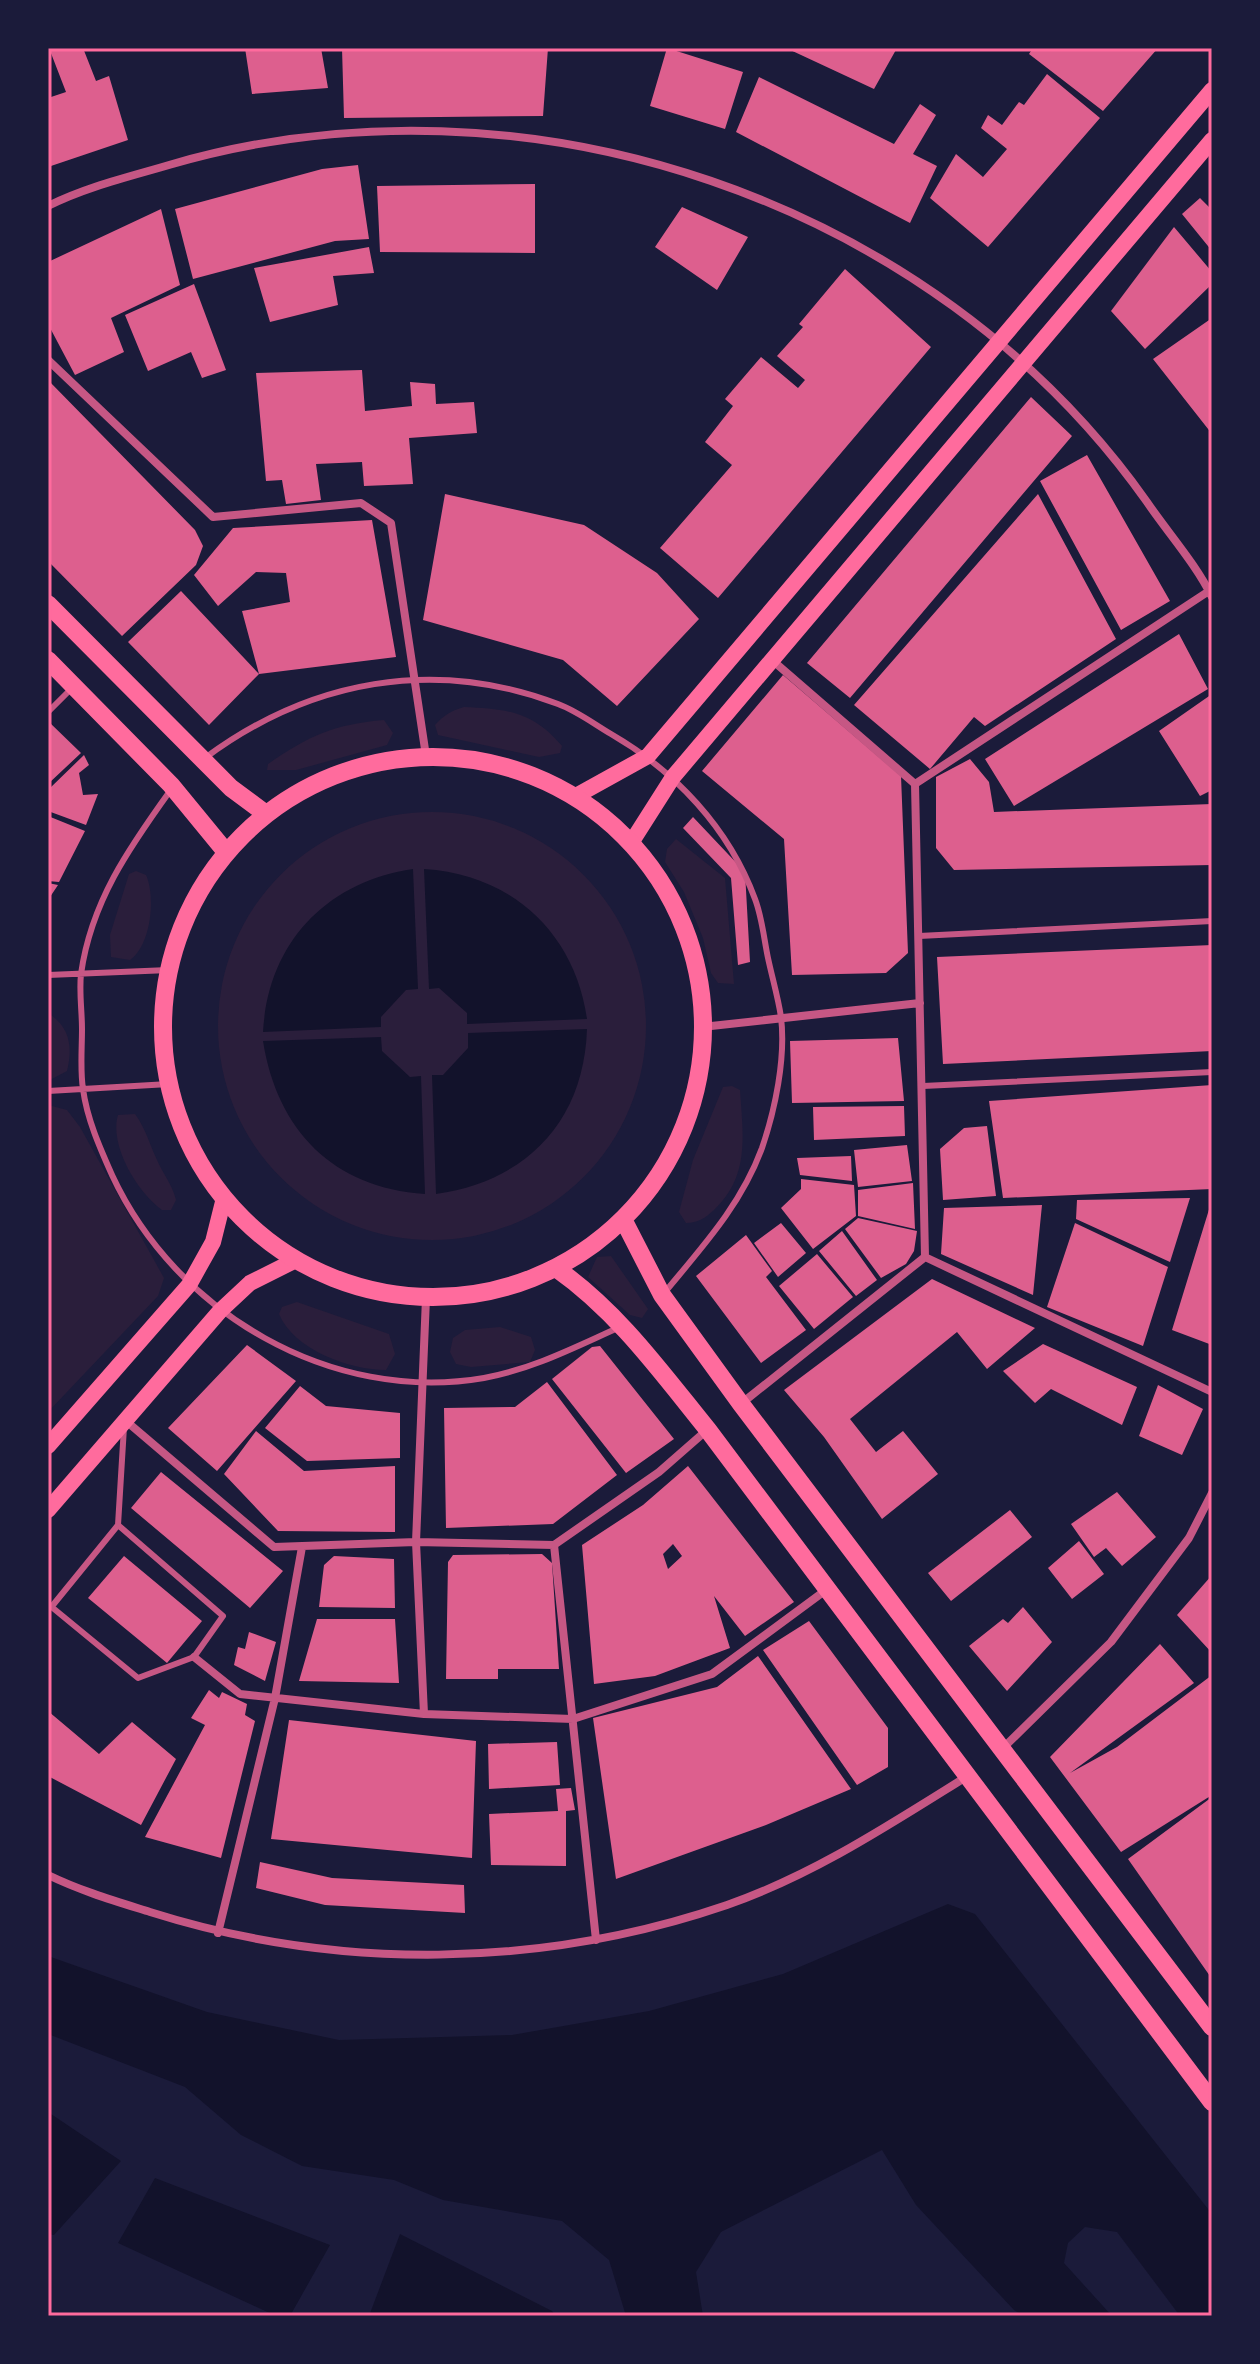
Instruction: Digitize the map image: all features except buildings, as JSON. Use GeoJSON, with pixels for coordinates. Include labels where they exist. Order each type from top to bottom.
{"type":"FeatureCollection","features":[{"type":"Feature","properties":{"kind":"main road"},"geometry":{"type":"LineString","coordinates":[[574,797],[648,756],[997,340],[1212,90]]}},
{"type":"Feature","properties":{"kind":"main road"},"geometry":{"type":"LineString","coordinates":[[631,843],[673,777],[1021,362],[1212,140]]}},
{"type":"Feature","properties":{"kind":"main road"},"geometry":{"type":"LineString","coordinates":[[48,604],[231,788],[266,814]]}},
{"type":"Feature","properties":{"kind":"main road"},"geometry":{"type":"LineString","coordinates":[[48,660],[173,788],[226,852]]}},
{"type":"Feature","properties":{"kind":"main road"},"geometry":{"type":"LineString","coordinates":[[426,756],[490,764],[527,774],[574,797],[631,843],[666,890],[690,943],[703,999],[702,1060],[689,1119],[662,1174],[624,1221],[592,1248],[557,1269],[515,1286],[471,1296],[426,1298],[359,1287],[296,1260],[258,1232],[224,1198],[190,1144],[169,1084],[163,1027],[169,970],[181,928],[200,888],[226,852],[266,814],[302,790],[341,772],[383,761],[426,756]]}},
{"type":"Feature","properties":{"kind":"main road"},"geometry":{"type":"LineString","coordinates":[[48,1446],[189,1285],[213,1242],[224,1198]]}},
{"type":"Feature","properties":{"kind":"main road"},"geometry":{"type":"LineString","coordinates":[[624,1221],[662,1295],[741,1404],[1212,2027]]}},
{"type":"Feature","properties":{"kind":"main road"},"geometry":{"type":"LineString","coordinates":[[48,1510],[220,1311],[250,1283],[296,1260]]}},
{"type":"Feature","properties":{"kind":"main road"},"geometry":{"type":"LineString","coordinates":[[557,1269],[589,1291],[623,1325],[708,1430],[1212,2102]]}},
{"type":"Feature","properties":{"kind":"street"},"geometry":{"type":"LineString","coordinates":[[48,206],[74,193],[237,145],[391,129],[476,131],[561,141],[637,157],[712,179],[849,241],[997,340],[1021,362],[1112,453],[1211,594],[915,784]]}},
{"type":"Feature","properties":{"kind":"street"},"geometry":{"type":"LineString","coordinates":[[48,360],[213,517],[361,503],[391,523],[426,756]]}},
{"type":"Feature","properties":{"kind":"street"},"geometry":{"type":"LineString","coordinates":[[771,660],[915,784],[925,1257]]}},
{"type":"Feature","properties":{"kind":"street"},"geometry":{"type":"LineString","coordinates":[[702,1027],[920,1003]]}},
{"type":"Feature","properties":{"kind":"street"},"geometry":{"type":"LineString","coordinates":[[925,1257],[1212,1392]]}},
{"type":"Feature","properties":{"kind":"street"},"geometry":{"type":"LineString","coordinates":[[741,1404],[925,1257]]}},
{"type":"Feature","properties":{"kind":"street"},"geometry":{"type":"LineString","coordinates":[[424,1714],[416,1542],[426,1298]]}},
{"type":"Feature","properties":{"kind":"street"},"geometry":{"type":"LineString","coordinates":[[124,1419],[274,1547],[416,1542],[554,1545],[659,1472],[708,1430]]}},
{"type":"Feature","properties":{"kind":"street"},"geometry":{"type":"LineString","coordinates":[[1001,1750],[1111,1642],[1189,1538],[1212,1493]]}},
{"type":"Feature","properties":{"kind":"street"},"geometry":{"type":"LineString","coordinates":[[554,1545],[596,1940]]}},
{"type":"Feature","properties":{"kind":"street"},"geometry":{"type":"LineString","coordinates":[[218,1933],[275,1698],[302,1547]]}},
{"type":"Feature","properties":{"kind":"street"},"geometry":{"type":"LineString","coordinates":[[194,1657],[240,1694],[424,1714],[573,1719],[712,1674],[826,1590]]}},
{"type":"Feature","properties":{"kind":"street"},"geometry":{"type":"LineString","coordinates":[[48,1875],[74,1888],[218,1933],[343,1953],[469,1956],[596,1940],[727,1905],[840,1856],[966,1777]]}},
{"type":"Feature","properties":{"kind":"lane"},"geometry":{"type":"LineString","coordinates":[[202,760],[263,719],[315,696],[413,678],[506,687],[562,705],[648,756],[673,777],[727,843],[756,900],[781,1019],[778,1083],[763,1146],[733,1210],[662,1295]]}},
{"type":"Feature","properties":{"kind":"lane"},"geometry":{"type":"LineString","coordinates":[[48,712],[74,686]]}},
{"type":"Feature","properties":{"kind":"lane"},"geometry":{"type":"LineString","coordinates":[[173,788],[121,859],[101,900],[81,975],[83,1089],[96,1140],[129,1211],[189,1285],[245,1328],[308,1359],[352,1373],[422,1382],[481,1378],[530,1368],[623,1325]]}},
{"type":"Feature","properties":{"kind":"lane"},"geometry":{"type":"LineString","coordinates":[[919,936],[1212,921]]}},
{"type":"Feature","properties":{"kind":"lane"},"geometry":{"type":"LineString","coordinates":[[48,975],[169,970]]}},
{"type":"Feature","properties":{"kind":"lane"},"geometry":{"type":"LineString","coordinates":[[923,1086],[1212,1072]]}},
{"type":"Feature","properties":{"kind":"lane"},"geometry":{"type":"LineString","coordinates":[[48,1091],[169,1084]]}},
{"type":"Feature","properties":{"kind":"lane"},"geometry":{"type":"LineString","coordinates":[[118,1525],[223,1616],[194,1657],[138,1678],[50,1605],[118,1525],[124,1419]]}},
{"type":"Feature","properties":{"kind":"shaded area"},"geometry":{"type":"Polygon","coordinates":[[[464,707],[506,711],[529,719],[562,746],[560,753],[539,757],[438,735],[435,725],[448,714],[464,707]]]}},
{"type":"Feature","properties":{"kind":"shaded area"},"geometry":{"type":"Polygon","coordinates":[[[384,720],[393,733],[387,745],[296,770],[267,770],[268,764],[282,754],[323,733],[384,720]]]}},
{"type":"Feature","properties":{"kind":"shaded area"},"geometry":{"type":"Polygon","coordinates":[[[432,812],[474,816],[514,828],[551,848],[583,875],[610,907],[630,944],[642,984],[646,1026],[642,1068],[630,1108],[610,1145],[583,1177],[551,1204],[514,1224],[474,1236],[432,1240],[390,1236],[350,1224],[313,1204],[281,1177],[254,1145],[234,1108],[222,1068],[218,1026],[222,984],[234,944],[254,907],[281,875],[313,848],[350,828],[390,816],[432,812]]]}},
{"type":"Feature","properties":{"kind":"shaded area"},"geometry":{"type":"Polygon","coordinates":[[[676,839],[725,878],[734,984],[718,983],[711,973],[703,938],[684,892],[665,862],[667,849],[676,839]]]}},
{"type":"Feature","properties":{"kind":"shaded area"},"geometry":{"type":"Polygon","coordinates":[[[413,869],[418,989],[406,990],[381,1017],[381,1027],[263,1032],[267,1000],[276,971],[307,922],[354,887],[413,869]]]}},
{"type":"Feature","properties":{"kind":"shaded area"},"geometry":{"type":"Polygon","coordinates":[[[424,869],[455,873],[484,882],[511,896],[534,914],[553,935],[569,960],[587,1019],[467,1024],[467,1013],[439,988],[429,989],[424,869]]]}},
{"type":"Feature","properties":{"kind":"shaded area"},"geometry":{"type":"Polygon","coordinates":[[[136,871],[146,875],[151,895],[147,932],[130,960],[111,957],[110,935],[129,874],[136,871]]]}},
{"type":"Feature","properties":{"kind":"shaded area"},"geometry":{"type":"Polygon","coordinates":[[[48,1013],[65,1031],[70,1054],[67,1071],[48,1081],[48,1013]]]}},
{"type":"Feature","properties":{"kind":"shaded area"},"geometry":{"type":"Polygon","coordinates":[[[587,1029],[575,1092],[562,1118],[544,1141],[523,1160],[498,1176],[436,1194],[432,1075],[443,1075],[468,1048],[468,1033],[587,1029]]]}},
{"type":"Feature","properties":{"kind":"shaded area"},"geometry":{"type":"Polygon","coordinates":[[[381,1037],[382,1051],[410,1077],[421,1076],[425,1194],[363,1180],[315,1149],[296,1127],[281,1102],[263,1041],[381,1037]]]}},
{"type":"Feature","properties":{"kind":"shaded area"},"geometry":{"type":"Polygon","coordinates":[[[732,1086],[740,1090],[743,1139],[739,1169],[726,1197],[714,1210],[701,1220],[686,1223],[679,1212],[693,1160],[723,1087],[732,1086]]]}},
{"type":"Feature","properties":{"kind":"shaded area"},"geometry":{"type":"Polygon","coordinates":[[[48,1105],[67,1110],[80,1127],[164,1278],[158,1296],[48,1412],[48,1105]]]}},
{"type":"Feature","properties":{"kind":"shaded area"},"geometry":{"type":"Polygon","coordinates":[[[135,1114],[174,1194],[176,1200],[171,1210],[162,1210],[143,1192],[121,1153],[116,1127],[118,1115],[135,1114]]]}},
{"type":"Feature","properties":{"kind":"shaded area"},"geometry":{"type":"Polygon","coordinates":[[[611,1256],[648,1309],[642,1318],[630,1315],[588,1277],[597,1257],[611,1256]]]}},
{"type":"Feature","properties":{"kind":"shaded area"},"geometry":{"type":"Polygon","coordinates":[[[297,1302],[389,1334],[395,1354],[386,1370],[340,1362],[310,1348],[286,1327],[279,1314],[282,1307],[297,1302]]]}},
{"type":"Feature","properties":{"kind":"shaded area"},"geometry":{"type":"Polygon","coordinates":[[[500,1327],[531,1337],[535,1350],[530,1362],[471,1367],[456,1364],[450,1352],[453,1338],[465,1330],[500,1327]]]}},
{"type":"Feature","properties":{"kind":"shaded area"},"geometry":{"type":"Polygon","coordinates":[[[948,1904],[975,1914],[1212,2214],[1212,2316],[1180,2316],[1117,2232],[1085,2227],[1068,2243],[1064,2263],[1112,2316],[1024,2316],[1014,2310],[916,2205],[882,2150],[721,2232],[696,2272],[703,2316],[626,2316],[609,2260],[562,2221],[443,2200],[394,2180],[302,2166],[241,2135],[185,2087],[48,2034],[48,1956],[207,2012],[339,2040],[512,2035],[649,2011],[783,1974],[948,1904]]]}},
{"type":"Feature","properties":{"kind":"shaded area"},"geometry":{"type":"Polygon","coordinates":[[[48,2112],[121,2161],[54,2235],[48,2234],[48,2112]]]}},
{"type":"Feature","properties":{"kind":"shaded area"},"geometry":{"type":"Polygon","coordinates":[[[155,2178],[330,2245],[290,2316],[276,2316],[118,2243],[155,2178]]]}},
{"type":"Feature","properties":{"kind":"shaded area"},"geometry":{"type":"Polygon","coordinates":[[[400,2234],[552,2311],[556,2316],[369,2316],[400,2234]]]}}]}
